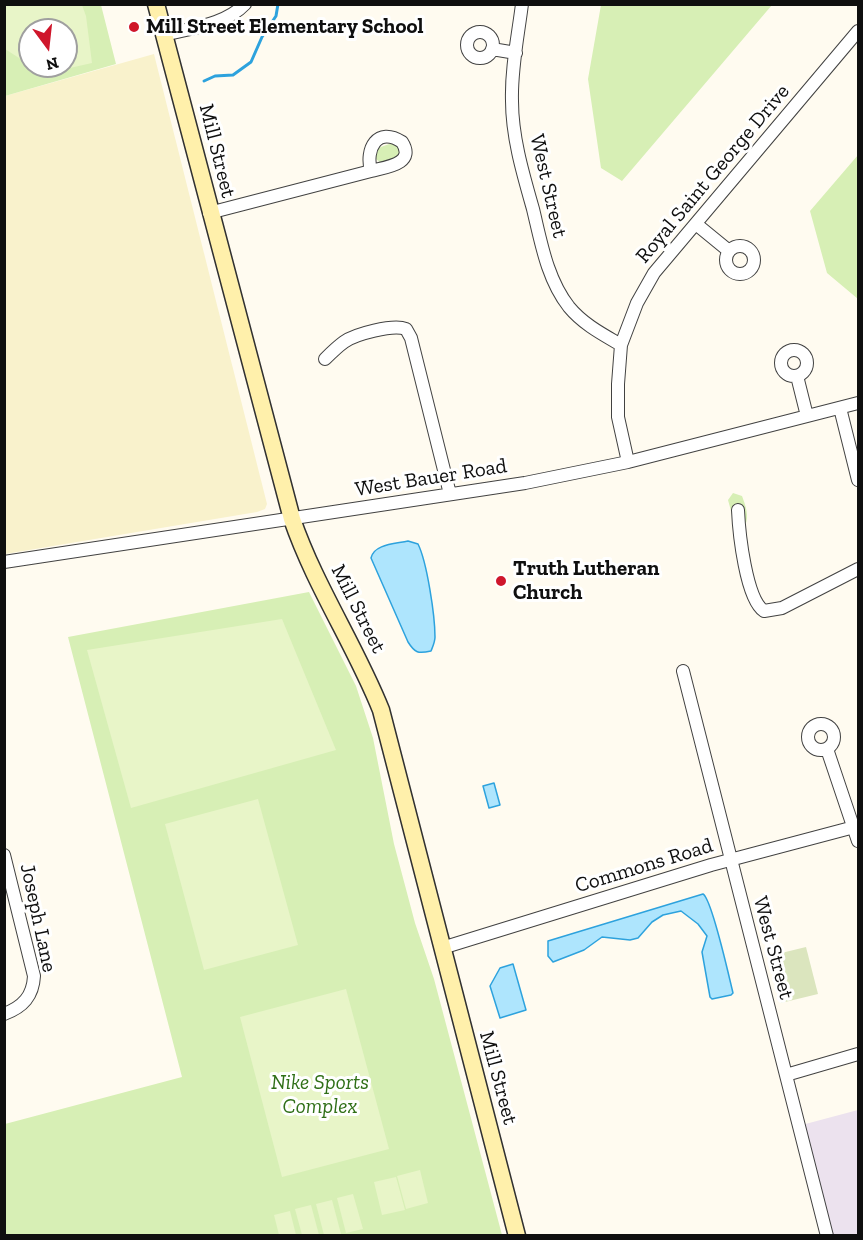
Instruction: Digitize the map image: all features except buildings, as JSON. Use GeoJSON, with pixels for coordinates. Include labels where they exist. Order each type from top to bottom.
{"type":"FeatureCollection","features":[{"type":"Feature","properties":{"kind":"main road","name":"Mill Street"},"geometry":{"type":"LineString","coordinates":[[156,4],[209,213],[292,519],[310,565],[370,681],[381,710],[517,1236]]}},
{"type":"Feature","properties":{"kind":"street"},"geometry":{"type":"LineString","coordinates":[[164,35],[218,21],[236,13],[245,4]]}},
{"type":"Feature","properties":{"kind":"street","name":"West Street"},"geometry":{"type":"LineString","coordinates":[[522,4],[512,101],[517,146],[551,275],[561,295],[578,317],[621,345]]}},
{"type":"Feature","properties":{"kind":"street","name":"Royal Saint George Drive"},"geometry":{"type":"LineString","coordinates":[[628,462],[618,417],[618,384],[621,345],[637,303],[654,273],[858,32]]}},
{"type":"Feature","properties":{"kind":"street"},"geometry":{"type":"LineString","coordinates":[[492,49],[516,52]]}},
{"type":"Feature","properties":{"kind":"street"},"geometry":{"type":"LineString","coordinates":[[209,213],[371,171]]}},
{"type":"Feature","properties":{"kind":"street"},"geometry":{"type":"LineString","coordinates":[[696,224],[729,251]]}},
{"type":"Feature","properties":{"kind":"street"},"geometry":{"type":"LineString","coordinates":[[325,359],[344,341],[359,335],[395,327],[406,329],[411,338],[450,494]]}},
{"type":"Feature","properties":{"kind":"street"},"geometry":{"type":"LineString","coordinates":[[797,376],[807,416]]}},
{"type":"Feature","properties":{"kind":"street","name":"West Bauer Road"},"geometry":{"type":"LineString","coordinates":[[4,562],[525,483],[628,462],[858,403]]}},
{"type":"Feature","properties":{"kind":"street"},"geometry":{"type":"LineString","coordinates":[[840,408],[858,480]]}},
{"type":"Feature","properties":{"kind":"street"},"geometry":{"type":"LineString","coordinates":[[738,510],[740,543],[754,602],[764,611],[782,608],[858,569]]}},
{"type":"Feature","properties":{"kind":"street","name":"West Street"},"geometry":{"type":"LineString","coordinates":[[683,670],[827,1236]]}},
{"type":"Feature","properties":{"kind":"street"},"geometry":{"type":"LineString","coordinates":[[826,749],[856,827],[858,841]]}},
{"type":"Feature","properties":{"kind":"street","name":"Commons Road"},"geometry":{"type":"LineString","coordinates":[[442,948],[730,860],[856,827]]}},
{"type":"Feature","properties":{"kind":"street","name":"Joseph Lane"},"geometry":{"type":"LineString","coordinates":[[4,855],[33,966],[31,995],[19,1008],[4,1014]]}},
{"type":"Feature","properties":{"kind":"street"},"geometry":{"type":"LineString","coordinates":[[786,1075],[858,1054]]}},
{"type":"Feature","properties":{"kind":"shaded area"},"geometry":{"type":"Polygon","coordinates":[[[154,54],[267,504],[265,509],[257,512],[5,554],[5,96],[69,78],[78,78],[78,75],[154,54]]]}},
{"type":"Feature","properties":{"kind":"shaded area"},"geometry":{"type":"Polygon","coordinates":[[[858,1110],[858,1235],[827,1235],[798,1126],[858,1110]]]}},
{"type":"Feature","properties":{"kind":"green space"},"geometry":{"type":"Polygon","coordinates":[[[4,5],[82,5],[86,16],[92,63],[78,66],[78,18],[18,18],[18,57],[5,49],[4,5]]]}},
{"type":"Feature","properties":{"kind":"green space"},"geometry":{"type":"Polygon","coordinates":[[[5,5],[101,5],[116,64],[78,75],[78,18],[18,18],[18,78],[67,78],[5,96],[5,5]]]}},
{"type":"Feature","properties":{"kind":"green space"},"geometry":{"type":"Polygon","coordinates":[[[601,5],[772,5],[622,181],[601,168],[588,79],[601,5]]]}},
{"type":"Feature","properties":{"kind":"green space"},"geometry":{"type":"Polygon","coordinates":[[[392,143],[400,150],[398,159],[381,163],[376,159],[375,154],[378,148],[392,143]]]}},
{"type":"Feature","properties":{"kind":"green space"},"geometry":{"type":"Polygon","coordinates":[[[858,155],[858,299],[827,273],[810,211],[858,155]]]}},
{"type":"Feature","properties":{"kind":"green space"},"geometry":{"type":"Polygon","coordinates":[[[733,493],[742,496],[747,514],[745,525],[734,522],[728,500],[733,493]]]}},
{"type":"Feature","properties":{"kind":"green space","name":"Nike Sports Complex"},"geometry":{"type":"Polygon","coordinates":[[[309,592],[356,686],[373,738],[394,844],[415,923],[434,979],[502,1235],[5,1236],[5,1124],[182,1077],[68,637],[309,592]]]}},
{"type":"Feature","properties":{"kind":"green space"},"geometry":{"type":"Polygon","coordinates":[[[282,619],[336,750],[131,808],[87,650],[282,619]]]}},
{"type":"Feature","properties":{"kind":"green space"},"geometry":{"type":"Polygon","coordinates":[[[258,799],[298,945],[204,970],[165,824],[258,799]]]}},
{"type":"Feature","properties":{"kind":"green space"},"geometry":{"type":"Polygon","coordinates":[[[806,947],[818,994],[781,1003],[769,956],[806,947]]]}},
{"type":"Feature","properties":{"kind":"green space"},"geometry":{"type":"Polygon","coordinates":[[[346,989],[389,1149],[282,1177],[240,1017],[346,989]]]}},
{"type":"Feature","properties":{"kind":"green space"},"geometry":{"type":"Polygon","coordinates":[[[420,1170],[428,1203],[406,1209],[397,1176],[420,1170]]]}},
{"type":"Feature","properties":{"kind":"green space"},"geometry":{"type":"Polygon","coordinates":[[[396,1177],[405,1210],[382,1215],[374,1182],[396,1177]]]}},
{"type":"Feature","properties":{"kind":"green space"},"geometry":{"type":"Polygon","coordinates":[[[353,1194],[363,1229],[346,1233],[337,1198],[353,1194]]]}},
{"type":"Feature","properties":{"kind":"green space"},"geometry":{"type":"Polygon","coordinates":[[[332,1200],[341,1234],[324,1235],[316,1204],[332,1200]]]}},
{"type":"Feature","properties":{"kind":"green space"},"geometry":{"type":"Polygon","coordinates":[[[311,1205],[319,1235],[302,1235],[295,1209],[311,1205]]]}},
{"type":"Feature","properties":{"kind":"green space"},"geometry":{"type":"Polygon","coordinates":[[[290,1211],[296,1235],[279,1235],[274,1215],[290,1211]]]}},
{"type":"Feature","properties":{"kind":"water"},"geometry":{"type":"Polygon","coordinates":[[[408,541],[418,544],[430,589],[435,639],[431,651],[427,652],[417,652],[408,642],[371,558],[373,553],[381,547],[408,541]]]}},
{"type":"Feature","properties":{"kind":"water"},"geometry":{"type":"Polygon","coordinates":[[[494,783],[500,805],[489,808],[483,786],[494,783]]]}},
{"type":"Feature","properties":{"kind":"water"},"geometry":{"type":"Polygon","coordinates":[[[703,894],[711,909],[720,939],[733,993],[731,995],[712,999],[710,997],[702,952],[707,936],[698,924],[681,911],[663,915],[652,922],[638,938],[630,940],[602,937],[584,950],[553,962],[548,956],[548,941],[703,894]]]}},
{"type":"Feature","properties":{"kind":"water"},"geometry":{"type":"Polygon","coordinates":[[[513,964],[526,1010],[500,1018],[490,986],[500,968],[513,964]]]}},
{"type":"Feature","properties":{"kind":"waterway"},"geometry":{"type":"LineString","coordinates":[[204,81],[215,76],[233,75],[251,62],[262,37],[276,16],[278,4]]}},
{"type":"Feature","properties":{"kind":"place","name":"Mill Street Elementary School"},"geometry":{"type":"Point","coordinates":[134,27]}},
{"type":"Feature","properties":{"kind":"place","name":"Truth Lutheran Church"},"geometry":{"type":"Point","coordinates":[501,581]}}]}
